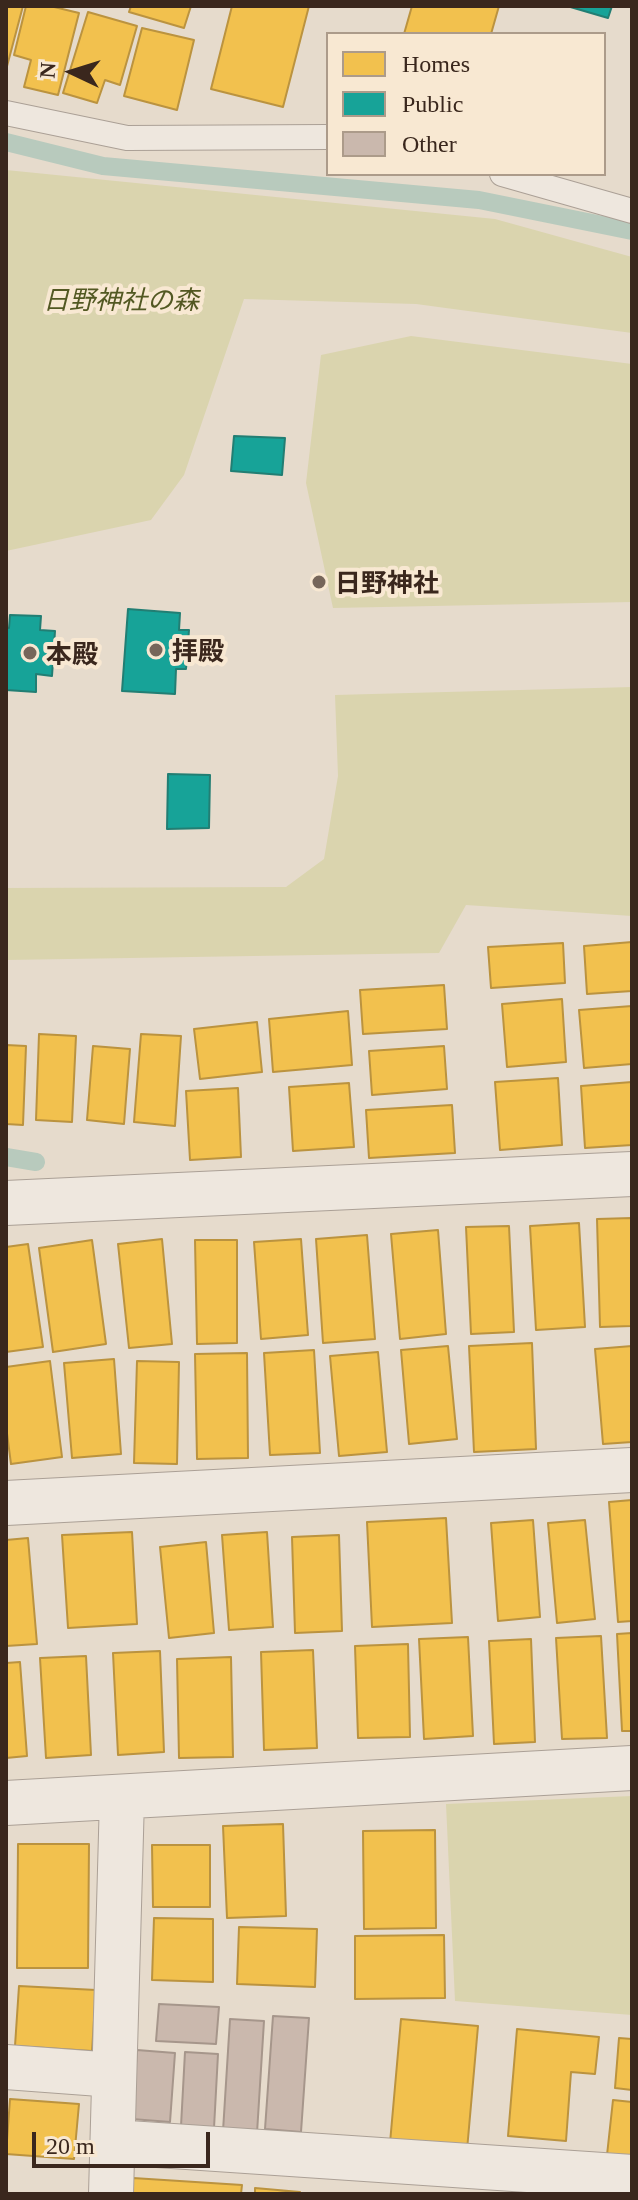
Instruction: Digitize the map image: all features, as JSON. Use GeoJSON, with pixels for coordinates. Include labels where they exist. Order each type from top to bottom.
{"type":"FeatureCollection","features":[{"type":"Feature","properties":{"kind":"street"},"geometry":{"type":"LineString","coordinates":[[6,1203],[632,1174]]}},
{"type":"Feature","properties":{"kind":"street"},"geometry":{"type":"LineString","coordinates":[[6,1503],[632,1470]]}},
{"type":"Feature","properties":{"kind":"street"},"geometry":{"type":"LineString","coordinates":[[6,1803],[632,1768]]}},
{"type":"Feature","properties":{"kind":"street"},"geometry":{"type":"LineString","coordinates":[[111,2194],[122,1798]]}},
{"type":"Feature","properties":{"kind":"street"},"geometry":{"type":"LineString","coordinates":[[6,2067],[114,2075]]}},
{"type":"Feature","properties":{"kind":"street"},"geometry":{"type":"LineString","coordinates":[[113,2142],[632,2177]]}},
{"type":"Feature","properties":{"kind":"lane"},"geometry":{"type":"LineString","coordinates":[[6,113],[127,138],[326,137]]}},
{"type":"Feature","properties":{"kind":"lane"},"geometry":{"type":"LineString","coordinates":[[509,176],[632,211]]}},
{"type":"Feature","properties":{"kind":"green space","name":"日野神社の森"},"geometry":{"type":"Polygon","coordinates":[[[6,170],[495,219],[632,257],[632,333],[416,304],[244,299],[184,475],[151,520],[6,551],[6,170]]]}},
{"type":"Feature","properties":{"kind":"green space"},"geometry":{"type":"Polygon","coordinates":[[[411,336],[632,364],[632,602],[333,608],[306,483],[321,355],[411,336]]]}},
{"type":"Feature","properties":{"kind":"green space"},"geometry":{"type":"Polygon","coordinates":[[[632,687],[632,916],[466,905],[439,953],[6,960],[6,888],[286,887],[324,859],[338,776],[335,695],[632,687]]]}},
{"type":"Feature","properties":{"kind":"green space"},"geometry":{"type":"Polygon","coordinates":[[[632,1796],[632,2015],[455,2001],[446,1804],[632,1796]]]}},
{"type":"Feature","properties":{"kind":"building: Homes"},"geometry":{"type":"Polygon","coordinates":[[[6,6],[23,6],[6,70],[6,6]]]}},
{"type":"Feature","properties":{"kind":"building: Homes"},"geometry":{"type":"Polygon","coordinates":[[[26,6],[50,6],[79,13],[58,95],[24,87],[31,60],[14,55],[26,6]]]}},
{"type":"Feature","properties":{"kind":"building: Homes"},"geometry":{"type":"Polygon","coordinates":[[[131,6],[191,6],[184,28],[129,12],[131,6]]]}},
{"type":"Feature","properties":{"kind":"building: Homes"},"geometry":{"type":"Polygon","coordinates":[[[232,6],[309,6],[283,107],[211,89],[232,6]]]}},
{"type":"Feature","properties":{"kind":"building: Homes"},"geometry":{"type":"Polygon","coordinates":[[[412,6],[499,6],[492,32],[405,32],[412,6]]]}},
{"type":"Feature","properties":{"kind":"building: Homes"},"geometry":{"type":"Polygon","coordinates":[[[88,12],[137,26],[120,85],[105,80],[97,103],[63,93],[88,12]]]}},
{"type":"Feature","properties":{"kind":"building: Homes"},"geometry":{"type":"Polygon","coordinates":[[[142,28],[194,40],[177,110],[124,96],[142,28]]]}},
{"type":"Feature","properties":{"kind":"building: Homes"},"geometry":{"type":"Polygon","coordinates":[[[632,942],[632,991],[587,994],[584,946],[632,942]]]}},
{"type":"Feature","properties":{"kind":"building: Homes"},"geometry":{"type":"Polygon","coordinates":[[[563,943],[565,983],[491,988],[488,947],[563,943]]]}},
{"type":"Feature","properties":{"kind":"building: Homes"},"geometry":{"type":"Polygon","coordinates":[[[444,985],[447,1029],[363,1034],[360,990],[444,985]]]}},
{"type":"Feature","properties":{"kind":"building: Homes"},"geometry":{"type":"Polygon","coordinates":[[[562,999],[566,1062],[507,1067],[502,1004],[562,999]]]}},
{"type":"Feature","properties":{"kind":"building: Homes"},"geometry":{"type":"Polygon","coordinates":[[[632,1006],[632,1064],[584,1068],[579,1010],[632,1006]]]}},
{"type":"Feature","properties":{"kind":"building: Homes"},"geometry":{"type":"Polygon","coordinates":[[[348,1011],[352,1065],[273,1072],[269,1019],[348,1011]]]}},
{"type":"Feature","properties":{"kind":"building: Homes"},"geometry":{"type":"Polygon","coordinates":[[[257,1022],[262,1072],[200,1079],[194,1029],[257,1022]]]}},
{"type":"Feature","properties":{"kind":"building: Homes"},"geometry":{"type":"Polygon","coordinates":[[[39,1034],[76,1036],[72,1122],[36,1120],[39,1034]]]}},
{"type":"Feature","properties":{"kind":"building: Homes"},"geometry":{"type":"Polygon","coordinates":[[[141,1034],[181,1036],[175,1126],[134,1122],[141,1034]]]}},
{"type":"Feature","properties":{"kind":"building: Homes"},"geometry":{"type":"Polygon","coordinates":[[[6,1045],[26,1046],[23,1125],[6,1124],[6,1045]]]}},
{"type":"Feature","properties":{"kind":"building: Homes"},"geometry":{"type":"Polygon","coordinates":[[[93,1046],[130,1049],[124,1124],[87,1120],[93,1046]]]}},
{"type":"Feature","properties":{"kind":"building: Homes"},"geometry":{"type":"Polygon","coordinates":[[[444,1046],[447,1089],[372,1095],[369,1051],[444,1046]]]}},
{"type":"Feature","properties":{"kind":"building: Homes"},"geometry":{"type":"Polygon","coordinates":[[[558,1078],[562,1145],[500,1150],[495,1082],[558,1078]]]}},
{"type":"Feature","properties":{"kind":"building: Homes"},"geometry":{"type":"Polygon","coordinates":[[[632,1082],[632,1145],[585,1148],[581,1086],[632,1082]]]}},
{"type":"Feature","properties":{"kind":"building: Homes"},"geometry":{"type":"Polygon","coordinates":[[[349,1083],[354,1147],[293,1151],[289,1087],[349,1083]]]}},
{"type":"Feature","properties":{"kind":"building: Homes"},"geometry":{"type":"Polygon","coordinates":[[[238,1088],[241,1157],[190,1160],[186,1091],[238,1088]]]}},
{"type":"Feature","properties":{"kind":"building: Homes"},"geometry":{"type":"Polygon","coordinates":[[[452,1105],[455,1153],[369,1158],[366,1110],[452,1105]]]}},
{"type":"Feature","properties":{"kind":"building: Homes"},"geometry":{"type":"Polygon","coordinates":[[[632,1218],[632,1326],[600,1327],[597,1219],[632,1218]]]}},
{"type":"Feature","properties":{"kind":"building: Homes"},"geometry":{"type":"Polygon","coordinates":[[[579,1223],[585,1327],[536,1330],[530,1226],[579,1223]]]}},
{"type":"Feature","properties":{"kind":"building: Homes"},"geometry":{"type":"Polygon","coordinates":[[[509,1226],[514,1332],[471,1334],[466,1227],[509,1226]]]}},
{"type":"Feature","properties":{"kind":"building: Homes"},"geometry":{"type":"Polygon","coordinates":[[[438,1230],[446,1334],[400,1339],[391,1234],[438,1230]]]}},
{"type":"Feature","properties":{"kind":"building: Homes"},"geometry":{"type":"Polygon","coordinates":[[[367,1235],[375,1339],[323,1343],[316,1239],[367,1235]]]}},
{"type":"Feature","properties":{"kind":"building: Homes"},"geometry":{"type":"Polygon","coordinates":[[[162,1239],[172,1344],[129,1348],[118,1244],[162,1239]]]}},
{"type":"Feature","properties":{"kind":"building: Homes"},"geometry":{"type":"Polygon","coordinates":[[[301,1239],[308,1335],[261,1339],[254,1242],[301,1239]]]}},
{"type":"Feature","properties":{"kind":"building: Homes"},"geometry":{"type":"Polygon","coordinates":[[[92,1240],[106,1344],[53,1352],[39,1248],[92,1240]]]}},
{"type":"Feature","properties":{"kind":"building: Homes"},"geometry":{"type":"Polygon","coordinates":[[[195,1240],[237,1240],[237,1343],[197,1344],[195,1240]]]}},
{"type":"Feature","properties":{"kind":"building: Homes"},"geometry":{"type":"Polygon","coordinates":[[[28,1244],[43,1347],[6,1352],[6,1247],[28,1244]]]}},
{"type":"Feature","properties":{"kind":"building: Homes"},"geometry":{"type":"Polygon","coordinates":[[[532,1343],[536,1449],[474,1452],[469,1346],[532,1343]]]}},
{"type":"Feature","properties":{"kind":"building: Homes"},"geometry":{"type":"Polygon","coordinates":[[[448,1346],[457,1439],[409,1444],[401,1350],[448,1346]]]}},
{"type":"Feature","properties":{"kind":"building: Homes"},"geometry":{"type":"Polygon","coordinates":[[[632,1346],[632,1442],[603,1444],[595,1349],[632,1346]]]}},
{"type":"Feature","properties":{"kind":"building: Homes"},"geometry":{"type":"Polygon","coordinates":[[[314,1350],[320,1453],[270,1455],[264,1353],[314,1350]]]}},
{"type":"Feature","properties":{"kind":"building: Homes"},"geometry":{"type":"Polygon","coordinates":[[[378,1352],[387,1452],[339,1456],[330,1356],[378,1352]]]}},
{"type":"Feature","properties":{"kind":"building: Homes"},"geometry":{"type":"Polygon","coordinates":[[[247,1353],[248,1458],[197,1459],[195,1354],[247,1353]]]}},
{"type":"Feature","properties":{"kind":"building: Homes"},"geometry":{"type":"Polygon","coordinates":[[[114,1359],[121,1454],[72,1458],[64,1363],[114,1359]]]}},
{"type":"Feature","properties":{"kind":"building: Homes"},"geometry":{"type":"Polygon","coordinates":[[[50,1361],[62,1457],[11,1464],[6,1426],[6,1367],[50,1361]]]}},
{"type":"Feature","properties":{"kind":"building: Homes"},"geometry":{"type":"Polygon","coordinates":[[[137,1361],[179,1362],[177,1464],[134,1463],[137,1361]]]}},
{"type":"Feature","properties":{"kind":"building: Homes"},"geometry":{"type":"Polygon","coordinates":[[[632,1500],[632,1621],[618,1622],[609,1502],[632,1500]]]}},
{"type":"Feature","properties":{"kind":"building: Homes"},"geometry":{"type":"Polygon","coordinates":[[[446,1518],[452,1623],[372,1627],[367,1522],[446,1518]]]}},
{"type":"Feature","properties":{"kind":"building: Homes"},"geometry":{"type":"Polygon","coordinates":[[[533,1520],[540,1617],[498,1621],[491,1523],[533,1520]]]}},
{"type":"Feature","properties":{"kind":"building: Homes"},"geometry":{"type":"Polygon","coordinates":[[[585,1520],[595,1619],[557,1623],[548,1523],[585,1520]]]}},
{"type":"Feature","properties":{"kind":"building: Homes"},"geometry":{"type":"Polygon","coordinates":[[[132,1532],[137,1624],[68,1628],[62,1535],[132,1532]]]}},
{"type":"Feature","properties":{"kind":"building: Homes"},"geometry":{"type":"Polygon","coordinates":[[[267,1532],[273,1627],[229,1630],[222,1535],[267,1532]]]}},
{"type":"Feature","properties":{"kind":"building: Homes"},"geometry":{"type":"Polygon","coordinates":[[[339,1535],[342,1631],[295,1633],[292,1537],[339,1535]]]}},
{"type":"Feature","properties":{"kind":"building: Homes"},"geometry":{"type":"Polygon","coordinates":[[[28,1538],[37,1644],[6,1646],[6,1540],[28,1538]]]}},
{"type":"Feature","properties":{"kind":"building: Homes"},"geometry":{"type":"Polygon","coordinates":[[[206,1542],[214,1633],[169,1638],[160,1547],[206,1542]]]}},
{"type":"Feature","properties":{"kind":"building: Homes"},"geometry":{"type":"Polygon","coordinates":[[[632,1633],[632,1731],[622,1731],[617,1634],[632,1633]]]}},
{"type":"Feature","properties":{"kind":"building: Homes"},"geometry":{"type":"Polygon","coordinates":[[[601,1636],[607,1738],[562,1739],[556,1638],[601,1636]]]}},
{"type":"Feature","properties":{"kind":"building: Homes"},"geometry":{"type":"Polygon","coordinates":[[[468,1637],[473,1736],[424,1739],[419,1639],[468,1637]]]}},
{"type":"Feature","properties":{"kind":"building: Homes"},"geometry":{"type":"Polygon","coordinates":[[[531,1639],[535,1742],[494,1744],[489,1641],[531,1639]]]}},
{"type":"Feature","properties":{"kind":"building: Homes"},"geometry":{"type":"Polygon","coordinates":[[[408,1644],[410,1737],[358,1738],[355,1646],[408,1644]]]}},
{"type":"Feature","properties":{"kind":"building: Homes"},"geometry":{"type":"Polygon","coordinates":[[[313,1650],[317,1748],[264,1750],[261,1652],[313,1650]]]}},
{"type":"Feature","properties":{"kind":"building: Homes"},"geometry":{"type":"Polygon","coordinates":[[[160,1651],[164,1752],[118,1755],[113,1653],[160,1651]]]}},
{"type":"Feature","properties":{"kind":"building: Homes"},"geometry":{"type":"Polygon","coordinates":[[[86,1656],[91,1755],[46,1758],[40,1658],[86,1656]]]}},
{"type":"Feature","properties":{"kind":"building: Homes"},"geometry":{"type":"Polygon","coordinates":[[[231,1657],[233,1757],[179,1758],[177,1659],[231,1657]]]}},
{"type":"Feature","properties":{"kind":"building: Homes"},"geometry":{"type":"Polygon","coordinates":[[[20,1662],[27,1756],[6,1758],[6,1663],[20,1662]]]}},
{"type":"Feature","properties":{"kind":"building: Homes"},"geometry":{"type":"Polygon","coordinates":[[[283,1824],[286,1916],[227,1918],[223,1826],[283,1824]]]}},
{"type":"Feature","properties":{"kind":"building: Homes"},"geometry":{"type":"Polygon","coordinates":[[[435,1830],[436,1928],[364,1929],[363,1831],[435,1830]]]}},
{"type":"Feature","properties":{"kind":"building: Homes"},"geometry":{"type":"Polygon","coordinates":[[[18,1844],[89,1844],[88,1968],[17,1968],[18,1844]]]}},
{"type":"Feature","properties":{"kind":"building: Homes"},"geometry":{"type":"Polygon","coordinates":[[[152,1845],[210,1845],[210,1907],[153,1907],[152,1845]]]}},
{"type":"Feature","properties":{"kind":"building: Homes"},"geometry":{"type":"Polygon","coordinates":[[[154,1918],[213,1919],[213,1982],[152,1980],[154,1918]]]}},
{"type":"Feature","properties":{"kind":"building: Homes"},"geometry":{"type":"Polygon","coordinates":[[[239,1927],[317,1929],[315,1987],[237,1984],[239,1927]]]}},
{"type":"Feature","properties":{"kind":"building: Homes"},"geometry":{"type":"Polygon","coordinates":[[[444,1935],[445,1998],[355,1999],[355,1936],[444,1935]]]}},
{"type":"Feature","properties":{"kind":"building: Homes"},"geometry":{"type":"Polygon","coordinates":[[[19,1986],[96,1990],[92,2051],[15,2046],[19,1986]]]}},
{"type":"Feature","properties":{"kind":"building: Homes"},"geometry":{"type":"Polygon","coordinates":[[[401,2019],[478,2026],[467,2150],[390,2143],[401,2019]]]}},
{"type":"Feature","properties":{"kind":"building: Homes"},"geometry":{"type":"Polygon","coordinates":[[[517,2029],[599,2037],[595,2074],[571,2072],[566,2141],[508,2136],[517,2029]]]}},
{"type":"Feature","properties":{"kind":"building: Homes"},"geometry":{"type":"Polygon","coordinates":[[[619,2038],[632,2039],[632,2090],[615,2088],[619,2038]]]}},
{"type":"Feature","properties":{"kind":"building: Homes"},"geometry":{"type":"Polygon","coordinates":[[[10,2099],[79,2104],[74,2159],[6,2154],[10,2099]]]}},
{"type":"Feature","properties":{"kind":"building: Homes"},"geometry":{"type":"Polygon","coordinates":[[[613,2100],[632,2102],[632,2157],[607,2155],[613,2100]]]}},
{"type":"Feature","properties":{"kind":"building: Homes"},"geometry":{"type":"Polygon","coordinates":[[[133,2178],[242,2185],[241,2194],[132,2194],[133,2178]]]}},
{"type":"Feature","properties":{"kind":"building: Homes"},"geometry":{"type":"Polygon","coordinates":[[[255,2188],[300,2192],[255,2194],[255,2188]]]}},
{"type":"Feature","properties":{"kind":"building: Public"},"geometry":{"type":"Polygon","coordinates":[[[567,6],[612,6],[608,18],[567,6]]]}},
{"type":"Feature","properties":{"kind":"building: Public"},"geometry":{"type":"Polygon","coordinates":[[[234,436],[285,438],[282,475],[231,471],[234,436]]]}},
{"type":"Feature","properties":{"kind":"building: Public","name":"拝殿"},"geometry":{"type":"Polygon","coordinates":[[[128,609],[180,613],[179,630],[189,630],[186,669],[176,669],[175,694],[122,691],[128,609]]]}},
{"type":"Feature","properties":{"kind":"building: Public","name":"本殿"},"geometry":{"type":"Polygon","coordinates":[[[10,615],[41,616],[40,630],[55,631],[52,676],[36,674],[36,692],[6,690],[6,628],[9,628],[10,615]]]}},
{"type":"Feature","properties":{"kind":"building: Public"},"geometry":{"type":"Polygon","coordinates":[[[168,774],[210,775],[209,828],[167,829],[168,774]]]}},
{"type":"Feature","properties":{"kind":"building: Other"},"geometry":{"type":"Polygon","coordinates":[[[159,2004],[219,2007],[216,2044],[156,2041],[159,2004]]]}},
{"type":"Feature","properties":{"kind":"building: Other"},"geometry":{"type":"Polygon","coordinates":[[[273,2016],[309,2018],[301,2132],[265,2129],[273,2016]]]}},
{"type":"Feature","properties":{"kind":"building: Other"},"geometry":{"type":"Polygon","coordinates":[[[230,2019],[264,2021],[257,2133],[223,2131],[230,2019]]]}},
{"type":"Feature","properties":{"kind":"building: Other"},"geometry":{"type":"Polygon","coordinates":[[[137,2050],[175,2053],[170,2122],[132,2119],[137,2050]]]}},
{"type":"Feature","properties":{"kind":"building: Other"},"geometry":{"type":"Polygon","coordinates":[[[185,2052],[218,2054],[214,2128],[181,2126],[185,2052]]]}},
{"type":"Feature","properties":{"kind":"waterway"},"geometry":{"type":"LineString","coordinates":[[6,142],[103,166],[479,200],[632,231]]}},
{"type":"Feature","properties":{"kind":"waterway"},"geometry":{"type":"LineString","coordinates":[[6,1157],[36,1162]]}},
{"type":"Feature","properties":{"kind":"place","name":"日野神社"},"geometry":{"type":"Point","coordinates":[319,582]}},
{"type":"Feature","properties":{"kind":"place","name":"拝殿"},"geometry":{"type":"Point","coordinates":[156,650]}},
{"type":"Feature","properties":{"kind":"place","name":"本殿"},"geometry":{"type":"Point","coordinates":[30,653]}}]}
